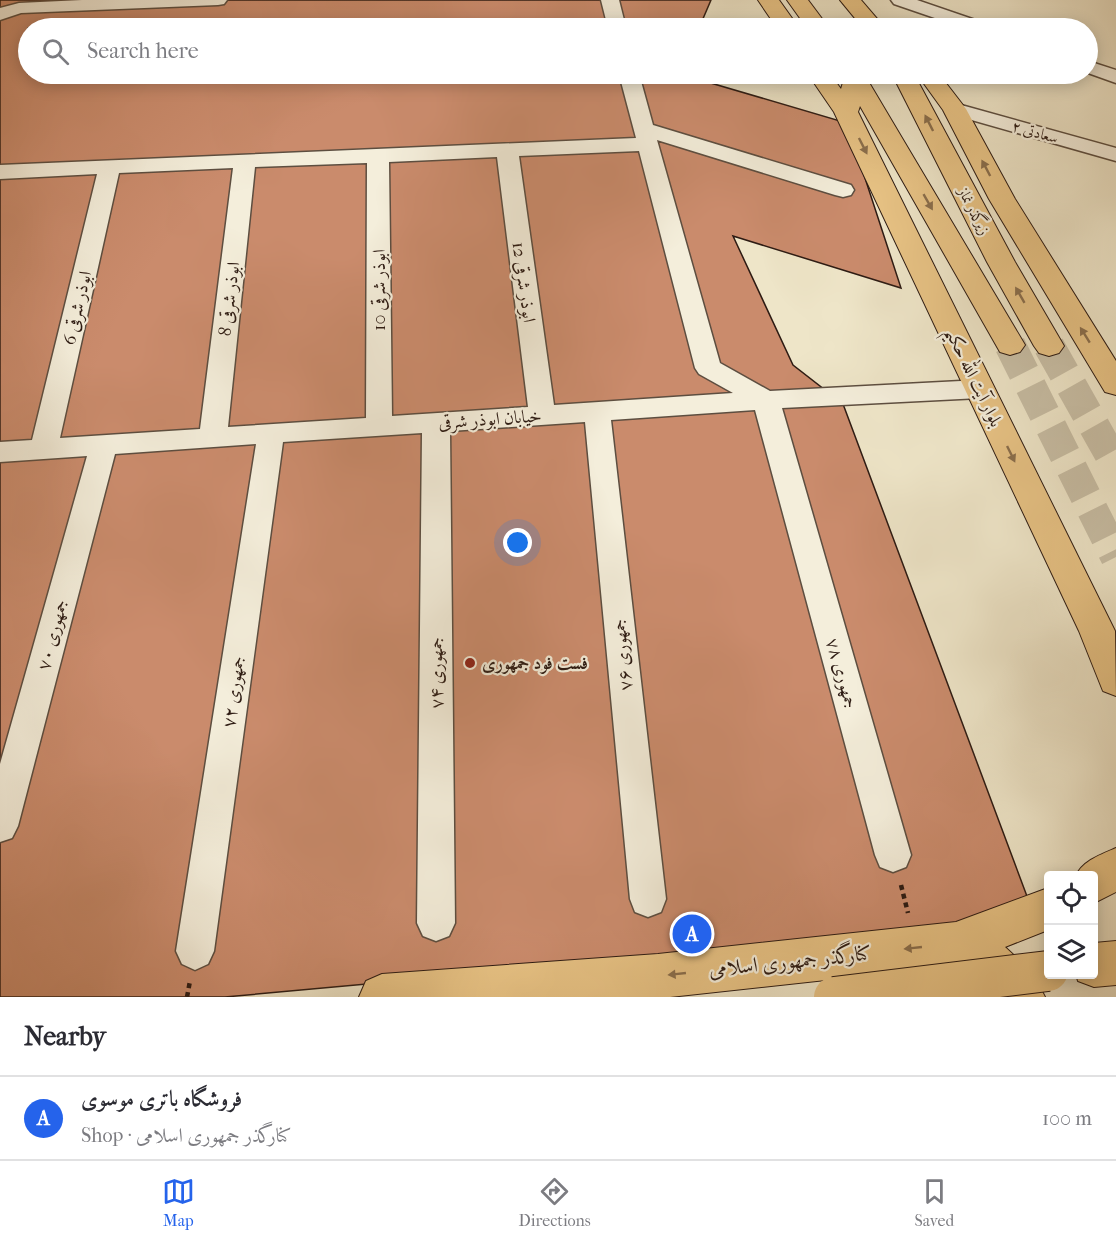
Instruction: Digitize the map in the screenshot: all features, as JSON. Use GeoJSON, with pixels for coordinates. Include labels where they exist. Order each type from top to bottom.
{"type":"FeatureCollection","features":[{"type":"Feature","properties":{"kind":"main road"},"geometry":{"type":"LineString","coordinates":[[768,0],[781,18]]}},
{"type":"Feature","properties":{"kind":"main road"},"geometry":{"type":"LineString","coordinates":[[796,0],[810,18]]}},
{"type":"Feature","properties":{"kind":"main road"},"geometry":{"type":"LineString","coordinates":[[850,0],[865,18]]}},
{"type":"Feature","properties":{"kind":"main road"},"geometry":{"type":"LineString","coordinates":[[872,0],[887,18]]}},
{"type":"Feature","properties":{"kind":"main road","name":"بلوار آیت الله حکیم"},"geometry":{"type":"LineString","coordinates":[[826,84],[846,112],[980,389],[1106,638],[1116,680]]}},
{"type":"Feature","properties":{"kind":"main road"},"geometry":{"type":"LineString","coordinates":[[846,112],[852,84]]}},
{"type":"Feature","properties":{"kind":"main road","name":"زیرگذر نماز"},"geometry":{"type":"LineString","coordinates":[[859,84],[1010,345]]}},
{"type":"Feature","properties":{"kind":"main road","name":"زیرگذر نماز"},"geometry":{"type":"LineString","coordinates":[[908,84],[1001,262],[1048,346]]}},
{"type":"Feature","properties":{"kind":"main road"},"geometry":{"type":"LineString","coordinates":[[935,84],[954,109],[1002,199],[1116,385]]}},
{"type":"Feature","properties":{"kind":"main road"},"geometry":{"type":"LineString","coordinates":[[1098,880],[1116,868]]}},
{"type":"Feature","properties":{"kind":"main road","name":"کنارگذر جمهوری اسلامی"},"geometry":{"type":"LineString","coordinates":[[382,997],[658,976],[936,945],[1044,910]]}},
{"type":"Feature","properties":{"kind":"main road"},"geometry":{"type":"LineString","coordinates":[[936,945],[978,954],[998,969],[1022,997]]}},
{"type":"Feature","properties":{"kind":"main road"},"geometry":{"type":"LineString","coordinates":[[1098,965],[1116,963]]}},
{"type":"Feature","properties":{"kind":"main road"},"geometry":{"type":"LineString","coordinates":[[834,997],[1044,971]]}},
{"type":"Feature","properties":{"kind":"street"},"geometry":{"type":"LineString","coordinates":[[0,14],[25,4],[218,0]]}},
{"type":"Feature","properties":{"kind":"street"},"geometry":{"type":"LineString","coordinates":[[610,0],[614,18]]}},
{"type":"Feature","properties":{"kind":"street"},"geometry":{"type":"LineString","coordinates":[[900,0],[951,18]]}},
{"type":"Feature","properties":{"kind":"street"},"geometry":{"type":"LineString","coordinates":[[0,27],[25,4]]}},
{"type":"Feature","properties":{"kind":"street"},"geometry":{"type":"LineString","coordinates":[[1098,71],[1116,77]]}},
{"type":"Feature","properties":{"kind":"street"},"geometry":{"type":"LineString","coordinates":[[633,84],[708,368],[766,400]]}},
{"type":"Feature","properties":{"kind":"street","name":"سعادتی ۲"},"geometry":{"type":"LineString","coordinates":[[954,109],[1116,154]]}},
{"type":"Feature","properties":{"kind":"street"},"geometry":{"type":"LineString","coordinates":[[0,172],[507,148],[646,137],[843,190]]}},
{"type":"Feature","properties":{"kind":"street","name":"ابوذر شرقی 12"},"geometry":{"type":"LineString","coordinates":[[507,148],[542,415]]}},
{"type":"Feature","properties":{"kind":"street","name":"ابوذر شرقی 10"},"geometry":{"type":"LineString","coordinates":[[378,154],[379,426]]}},
{"type":"Feature","properties":{"kind":"street","name":"ابوذر شرقی 8"},"geometry":{"type":"LineString","coordinates":[[213,437],[245,161]]}},
{"type":"Feature","properties":{"kind":"street","name":"ابوذر شرقی 6"},"geometry":{"type":"LineString","coordinates":[[44,449],[110,167]]}},
{"type":"Feature","properties":{"kind":"street","name":"خیابان ابوذر شرقی"},"geometry":{"type":"LineString","coordinates":[[0,452],[766,400],[980,389]]}},
{"type":"Feature","properties":{"kind":"street","name":"جمهوری ۷۸"},"geometry":{"type":"LineString","coordinates":[[766,400],[893,855]]}},
{"type":"Feature","properties":{"kind":"street","name":"جمهوری ۷۶"},"geometry":{"type":"LineString","coordinates":[[597,411],[648,899]]}},
{"type":"Feature","properties":{"kind":"street","name":"جمهوری ۷۴"},"geometry":{"type":"LineString","coordinates":[[436,422],[436,923]]}},
{"type":"Feature","properties":{"kind":"street","name":"جمهوری ۷۲"},"geometry":{"type":"LineString","coordinates":[[195,951],[271,434]]}},
{"type":"Feature","properties":{"kind":"street","name":"جمهوری ۷۰"},"geometry":{"type":"LineString","coordinates":[[0,826],[104,445]]}},
{"type":"Feature","properties":{"kind":"path"},"geometry":{"type":"LineString","coordinates":[[893,855],[936,945]]}},
{"type":"Feature","properties":{"kind":"building","name":"فست فود جمهوری"},"geometry":{"type":"Polygon","coordinates":[[[0,0],[711,0],[703,18],[18,18],[18,84],[714,84],[847,123],[901,288],[733,236],[793,365],[843,404],[1037,923],[225,997],[0,997],[0,0]]]}},
{"type":"Feature","properties":{"kind":"tunnel"},"geometry":{"type":"LineString","coordinates":[[1010,345],[1116,557]]}},
{"type":"Feature","properties":{"kind":"tunnel"},"geometry":{"type":"LineString","coordinates":[[1049,346],[1116,465]]}},
{"type":"Feature","properties":{"kind":"place","name":"فست فود جمهوری"},"geometry":{"type":"Point","coordinates":[470,663]}},
{"type":"Feature","properties":{"kind":"place","name":"فروشگاه باتری موسوی"},"geometry":{"type":"Point","coordinates":[692,934]}}]}
